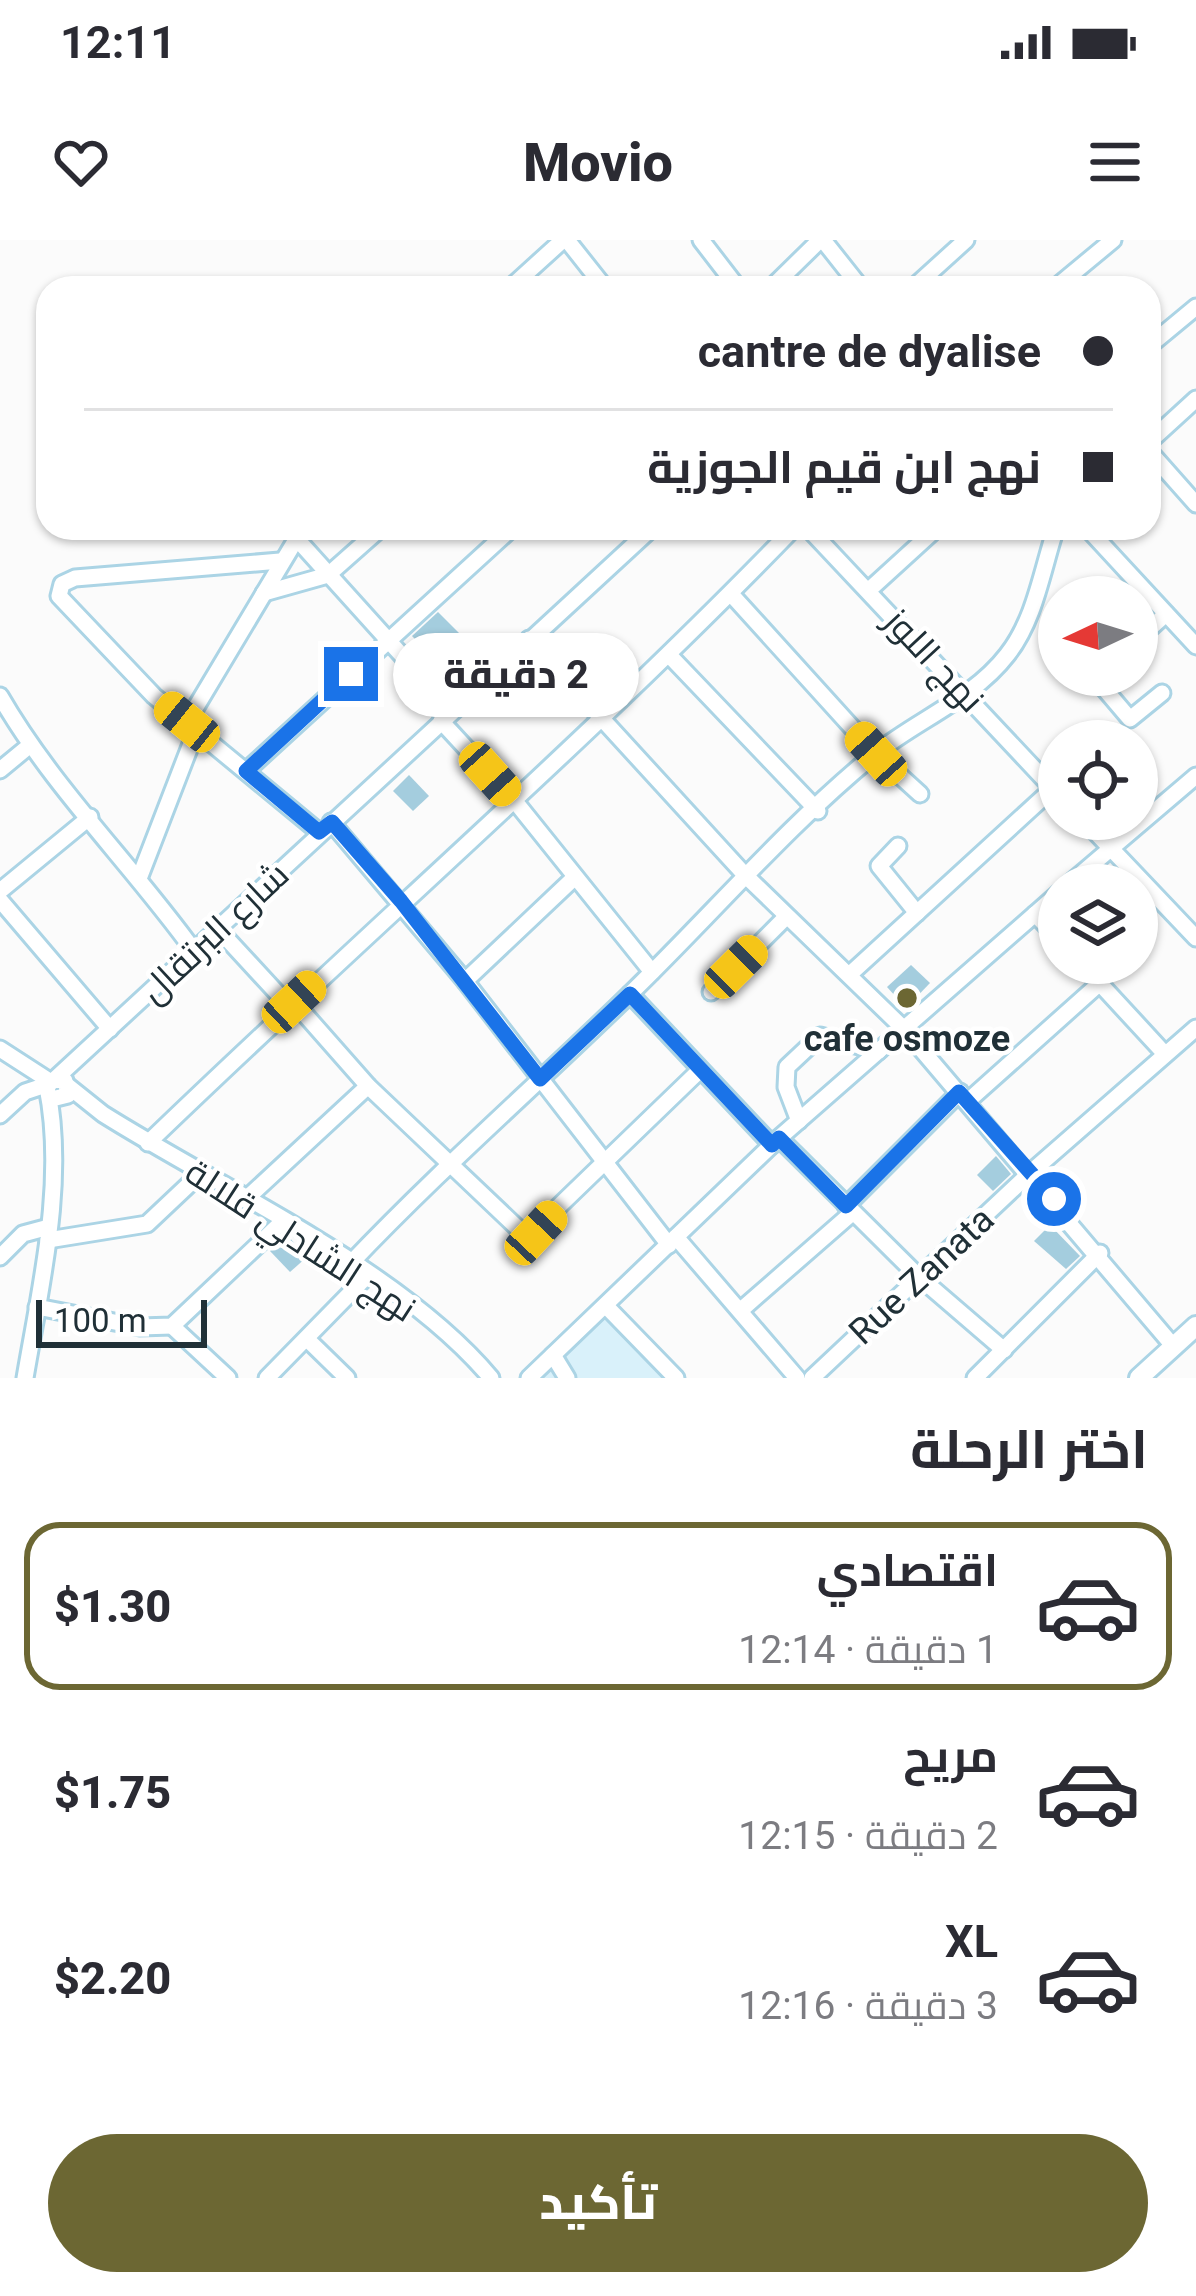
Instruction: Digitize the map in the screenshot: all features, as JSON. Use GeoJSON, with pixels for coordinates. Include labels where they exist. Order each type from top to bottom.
{"type":"FeatureCollection","features":[{"type":"Feature","properties":{"kind":"main road"},"geometry":{"type":"LineString","coordinates":[[1139,1378],[1196,1326]]}},
{"type":"Feature","properties":{"kind":"street"},"geometry":{"type":"LineString","coordinates":[[524,276],[565,240],[594,276]]}},
{"type":"Feature","properties":{"kind":"street"},"geometry":{"type":"LineString","coordinates":[[701,240],[729,276]]}},
{"type":"Feature","properties":{"kind":"street"},"geometry":{"type":"LineString","coordinates":[[784,276],[821,240],[851,276]]}},
{"type":"Feature","properties":{"kind":"street"},"geometry":{"type":"LineString","coordinates":[[927,276],[966,240]]}},
{"type":"Feature","properties":{"kind":"street"},"geometry":{"type":"LineString","coordinates":[[1070,276],[1113,240]]}},
{"type":"Feature","properties":{"kind":"street"},"geometry":{"type":"LineString","coordinates":[[1161,336],[1196,308]]}},
{"type":"Feature","properties":{"kind":"street"},"geometry":{"type":"LineString","coordinates":[[1161,434],[1196,399]]}},
{"type":"Feature","properties":{"kind":"street"},"geometry":{"type":"LineString","coordinates":[[1161,461],[1196,504]]}},
{"type":"Feature","properties":{"kind":"street"},"geometry":{"type":"LineString","coordinates":[[140,876],[191,726],[295,540]]}},
{"type":"Feature","properties":{"kind":"street"},"geometry":{"type":"LineString","coordinates":[[305,540],[328,575],[652,972]]}},
{"type":"Feature","properties":{"kind":"street"},"geometry":{"type":"LineString","coordinates":[[264,593],[328,575],[367,540]]}},
{"type":"Feature","properties":{"kind":"street"},"geometry":{"type":"LineString","coordinates":[[246,771],[499,540]]}},
{"type":"Feature","properties":{"kind":"street","name":"شارع البرتقال"},"geometry":{"type":"LineString","coordinates":[[0,1115],[29,1089],[58,1090],[94,1045],[639,540]]}},
{"type":"Feature","properties":{"kind":"street"},"geometry":{"type":"LineString","coordinates":[[148,1142],[401,901],[603,720],[782,540]]}},
{"type":"Feature","properties":{"kind":"street","name":"نهج اللوز"},"geometry":{"type":"LineString","coordinates":[[820,540],[1038,769]]}},
{"type":"Feature","properties":{"kind":"street"},"geometry":{"type":"LineString","coordinates":[[869,590],[924,540]]}},
{"type":"Feature","properties":{"kind":"street"},"geometry":{"type":"LineString","coordinates":[[350,1264],[450,1159],[630,994],[745,874],[876,754],[967,692],[1005,658],[1023,631],[1052,540]]}},
{"type":"Feature","properties":{"kind":"street"},"geometry":{"type":"LineString","coordinates":[[1098,540],[1196,646]]}},
{"type":"Feature","properties":{"kind":"street"},"geometry":{"type":"LineString","coordinates":[[280,561],[74,578],[62,584],[62,602],[191,726],[325,827],[401,901],[602,1163],[741,1310],[797,1378]]}},
{"type":"Feature","properties":{"kind":"street"},"geometry":{"type":"LineString","coordinates":[[730,594],[876,754],[920,794]]}},
{"type":"Feature","properties":{"kind":"street"},"geometry":{"type":"LineString","coordinates":[[1158,621],[1166,614]]}},
{"type":"Feature","properties":{"kind":"street"},"geometry":{"type":"LineString","coordinates":[[530,639],[786,917],[904,1030],[1100,1253],[1174,1346]]}},
{"type":"Feature","properties":{"kind":"street"},"geometry":{"type":"LineString","coordinates":[[669,655],[818,811]]}},
{"type":"Feature","properties":{"kind":"street"},"geometry":{"type":"LineString","coordinates":[[1110,696],[1130,719],[1162,693]]}},
{"type":"Feature","properties":{"kind":"street"},"geometry":{"type":"LineString","coordinates":[[0,696],[29,746],[140,876],[194,951]]}},
{"type":"Feature","properties":{"kind":"street"},"geometry":{"type":"LineString","coordinates":[[0,770],[29,746]]}},
{"type":"Feature","properties":{"kind":"street"},"geometry":{"type":"LineString","coordinates":[[1092,864],[1193,786]]}},
{"type":"Feature","properties":{"kind":"street"},"geometry":{"type":"LineString","coordinates":[[849,975],[1038,806]]}},
{"type":"Feature","properties":{"kind":"street"},"geometry":{"type":"LineString","coordinates":[[90,818],[0,895],[110,1030]]}},
{"type":"Feature","properties":{"kind":"street"},"geometry":{"type":"LineString","coordinates":[[1104,840],[1196,938]]}},
{"type":"Feature","properties":{"kind":"street"},"geometry":{"type":"LineString","coordinates":[[898,846],[879,866],[917,913]]}},
{"type":"Feature","properties":{"kind":"street"},"geometry":{"type":"LineString","coordinates":[[465,981],[575,877]]}},
{"type":"Feature","properties":{"kind":"street"},"geometry":{"type":"LineString","coordinates":[[529,1378],[776,1141],[1038,911]]}},
{"type":"Feature","properties":{"kind":"street"},"geometry":{"type":"LineString","coordinates":[[1035,914],[1038,917]]}},
{"type":"Feature","properties":{"kind":"street"},"geometry":{"type":"LineString","coordinates":[[711,992],[786,917]]}},
{"type":"Feature","properties":{"kind":"street"},"geometry":{"type":"LineString","coordinates":[[218,929],[368,1086],[450,1159],[526,1237],[700,1070]]}},
{"type":"Feature","properties":{"kind":"street"},"geometry":{"type":"LineString","coordinates":[[741,1310],[963,1096],[1099,984]]}},
{"type":"Feature","properties":{"kind":"street"},"geometry":{"type":"LineString","coordinates":[[1101,984],[1164,1053]]}},
{"type":"Feature","properties":{"kind":"street"},"geometry":{"type":"LineString","coordinates":[[630,994],[700,1070],[918,1276],[1004,1350]]}},
{"type":"Feature","properties":{"kind":"street","name":"Rue Zanata"},"geometry":{"type":"LineString","coordinates":[[812,1378],[1030,1173],[1196,1028]]}},
{"type":"Feature","properties":{"kind":"street"},"geometry":{"type":"LineString","coordinates":[[799,1120],[784,1079],[787,1067],[820,1036],[879,1052]]}},
{"type":"Feature","properties":{"kind":"street"},"geometry":{"type":"LineString","coordinates":[[0,1049],[58,1090],[49,1233],[25,1378]]}},
{"type":"Feature","properties":{"kind":"street"},"geometry":{"type":"LineString","coordinates":[[245,1200],[368,1086]]}},
{"type":"Feature","properties":{"kind":"street","name":"نهج الشادلي قلالة"},"geometry":{"type":"LineString","coordinates":[[58,1090],[350,1264],[484,1375]]}},
{"type":"Feature","properties":{"kind":"street"},"geometry":{"type":"LineString","coordinates":[[0,1257],[23,1234],[147,1224],[200,1174]]}},
{"type":"Feature","properties":{"kind":"street"},"geometry":{"type":"LineString","coordinates":[[37,1307],[140,1328],[172,1326],[282,1222]]}},
{"type":"Feature","properties":{"kind":"street"},"geometry":{"type":"LineString","coordinates":[[975,1378],[1100,1253]]}},
{"type":"Feature","properties":{"kind":"street"},"geometry":{"type":"LineString","coordinates":[[267,1378],[367,1276]]}},
{"type":"Feature","properties":{"kind":"street"},"geometry":{"type":"LineString","coordinates":[[607,1306],[673,1377]]}},
{"type":"Feature","properties":{"kind":"street"},"geometry":{"type":"LineString","coordinates":[[172,1326],[228,1378]]}},
{"type":"Feature","properties":{"kind":"street"},"geometry":{"type":"LineString","coordinates":[[308,1340],[347,1378]]}},
{"type":"Feature","properties":{"kind":"street"},"geometry":{"type":"LineString","coordinates":[[553,1355],[567,1378]]}},
{"type":"Feature","properties":{"kind":"shaded area"},"geometry":{"type":"Polygon","coordinates":[[[609,1310],[672,1378],[538,1378],[609,1310]]]}},
{"type":"Feature","properties":{"kind":"building"},"geometry":{"type":"Polygon","coordinates":[[[438,612],[460,634],[435,660],[412,636],[438,612]]]}},
{"type":"Feature","properties":{"kind":"building"},"geometry":{"type":"Polygon","coordinates":[[[409,775],[429,796],[413,811],[393,791],[409,775]]]}},
{"type":"Feature","properties":{"kind":"building","name":"cafe osmoze"},"geometry":{"type":"Polygon","coordinates":[[[911,965],[930,983],[906,1008],[887,987],[911,965]]]}},
{"type":"Feature","properties":{"kind":"building"},"geometry":{"type":"Polygon","coordinates":[[[996,1156],[1011,1174],[993,1191],[977,1175],[996,1156]]]}},
{"type":"Feature","properties":{"kind":"building"},"geometry":{"type":"Polygon","coordinates":[[[1050,1225],[1080,1256],[1066,1269],[1034,1241],[1050,1225]]]}},
{"type":"Feature","properties":{"kind":"building"},"geometry":{"type":"Polygon","coordinates":[[[287,1235],[307,1257],[290,1272],[270,1251],[287,1235]]]}},
{"type":"Feature","properties":{"kind":"place","name":"cafe osmoze"},"geometry":{"type":"Point","coordinates":[907,998]}},
{"type":"Feature","properties":{"kind":"route"},"geometry":{"type":"LineString","coordinates":[[351,674],[246,771],[319,832],[332,822],[401,901],[540,1079],[630,994],[772,1145],[779,1138],[846,1206],[959,1092],[1054,1199]]}}]}
